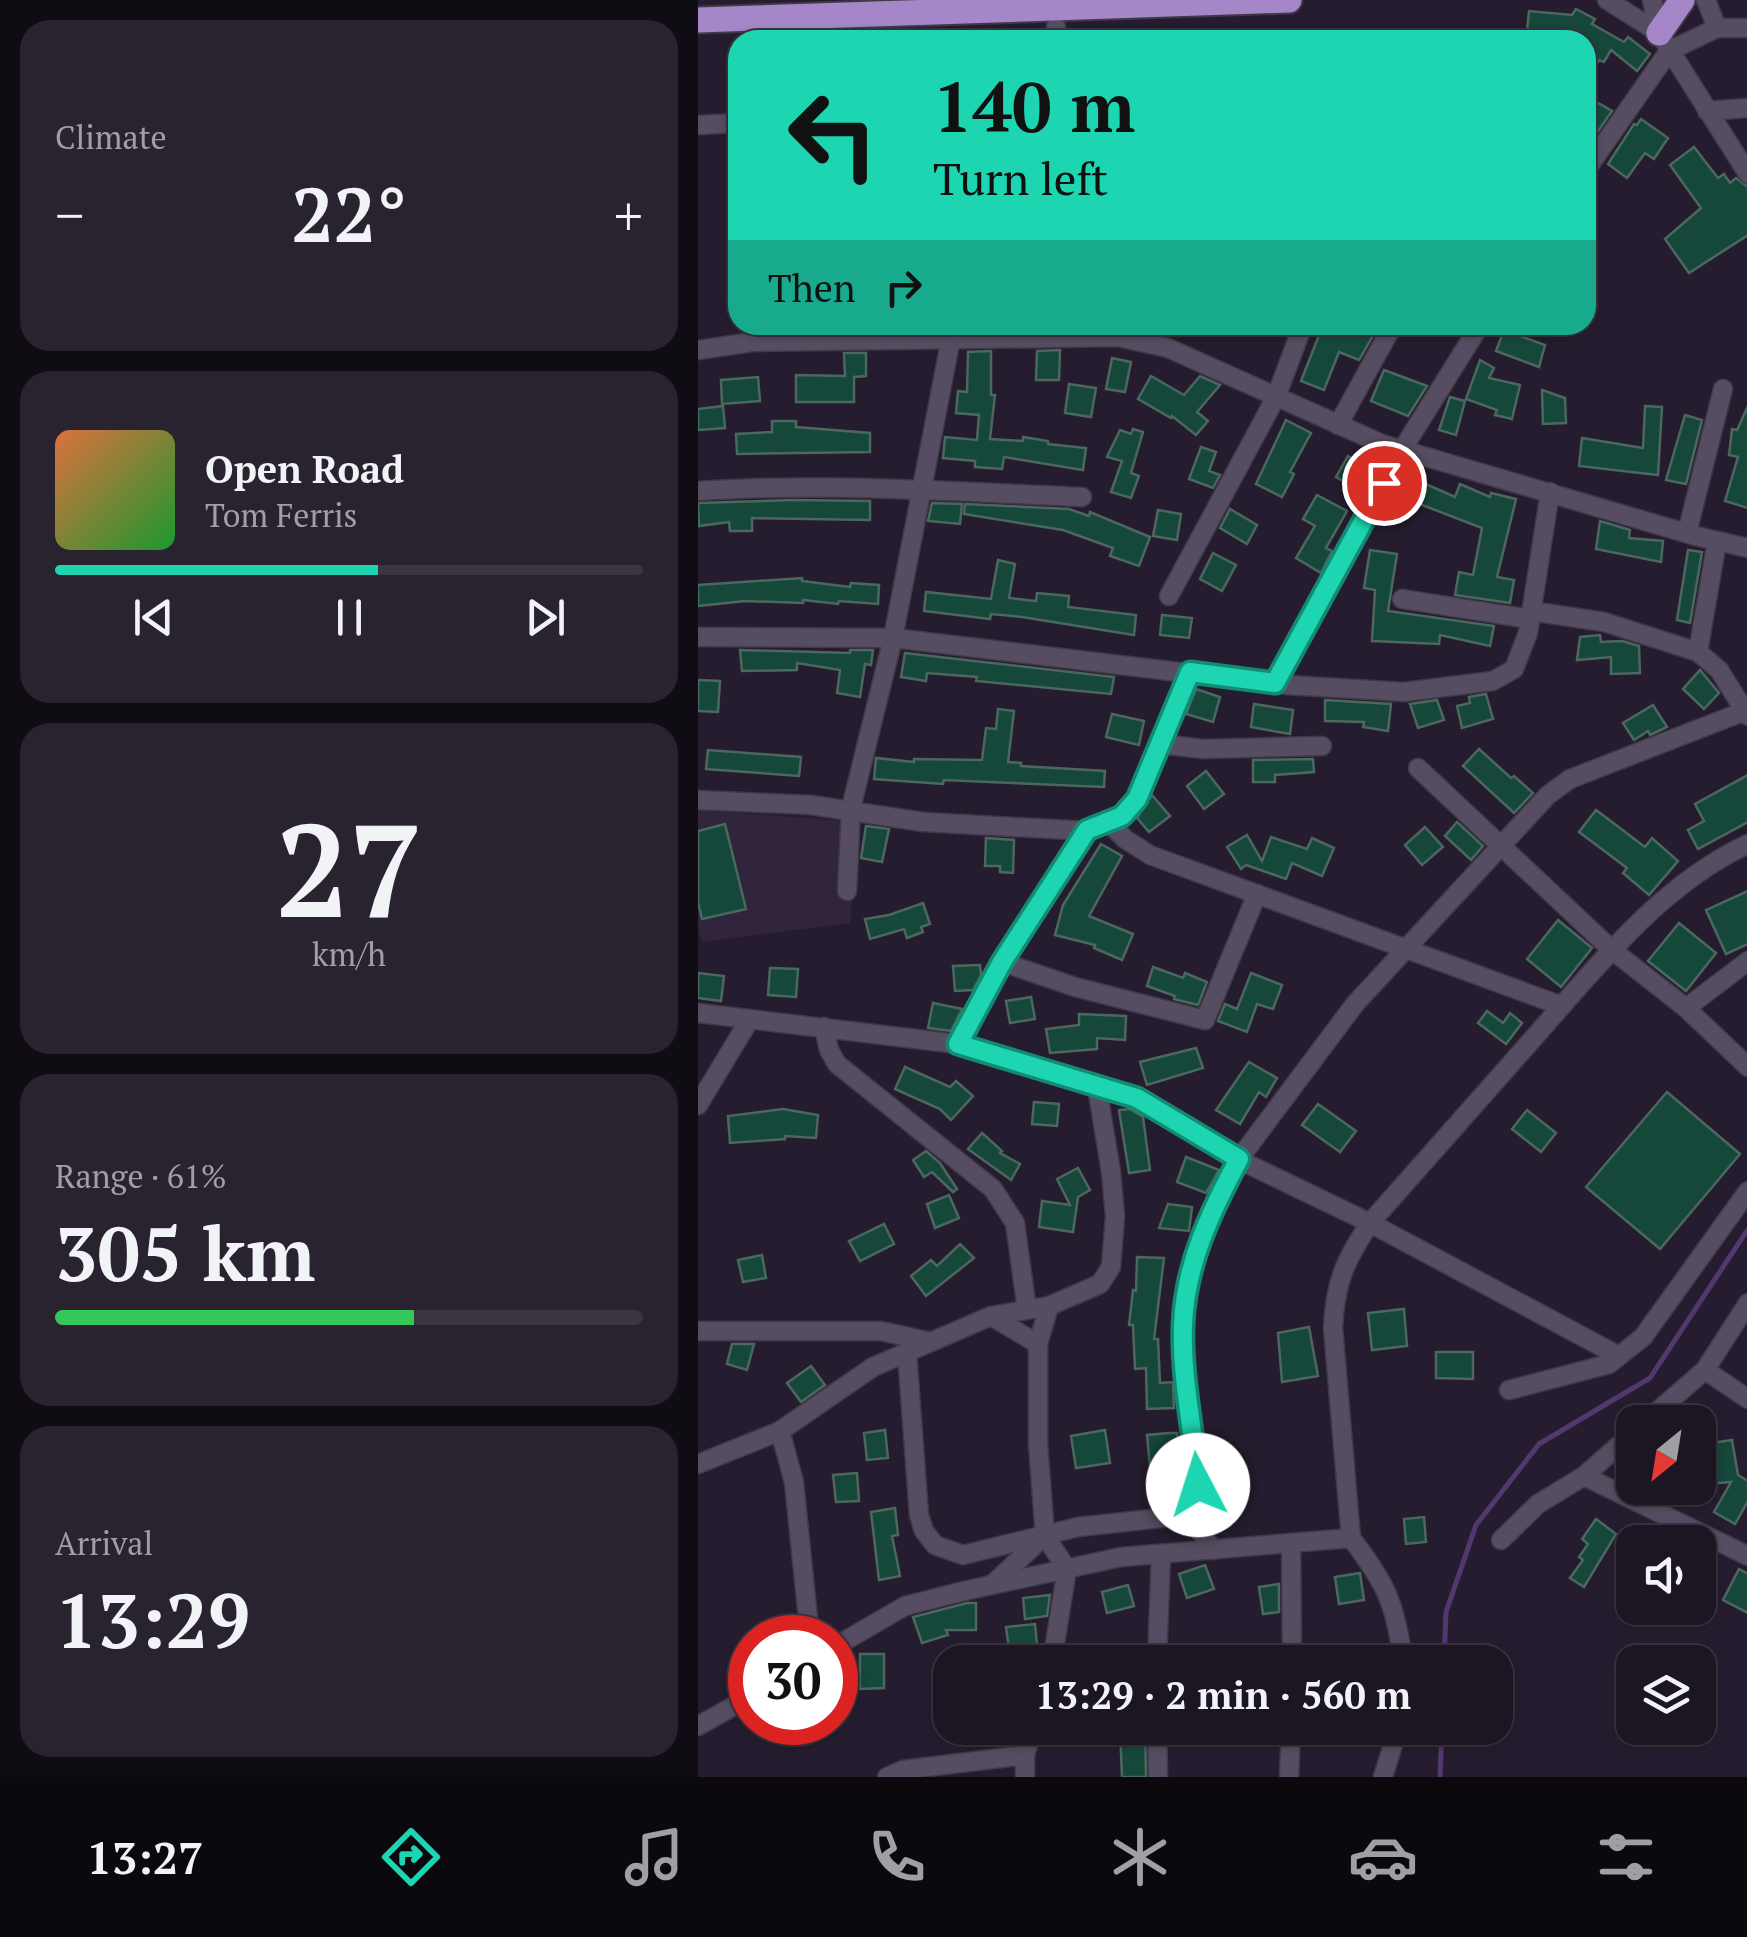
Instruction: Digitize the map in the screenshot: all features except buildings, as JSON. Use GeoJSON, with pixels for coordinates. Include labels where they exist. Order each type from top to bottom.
{"type":"FeatureCollection","features":[{"type":"Feature","properties":{"kind":"highway"},"geometry":{"type":"LineString","coordinates":[[698,20],[1289,0]]}},
{"type":"Feature","properties":{"kind":"highway"},"geometry":{"type":"LineString","coordinates":[[1664,42],[1682,0]]}},
{"type":"Feature","properties":{"kind":"street"},"geometry":{"type":"LineString","coordinates":[[1607,0],[1664,42]]}},
{"type":"Feature","properties":{"kind":"street"},"geometry":{"type":"LineString","coordinates":[[1652,0],[1664,42],[1748,174]]}},
{"type":"Feature","properties":{"kind":"street"},"geometry":{"type":"LineString","coordinates":[[1706,0],[1717,28]]}},
{"type":"Feature","properties":{"kind":"street"},"geometry":{"type":"LineString","coordinates":[[1596,141],[1664,42],[1717,28],[1748,28]]}},
{"type":"Feature","properties":{"kind":"street"},"geometry":{"type":"LineString","coordinates":[[1706,111],[1748,108]]}},
{"type":"Feature","properties":{"kind":"street"},"geometry":{"type":"LineString","coordinates":[[698,125],[728,124]]}},
{"type":"Feature","properties":{"kind":"street"},"geometry":{"type":"LineString","coordinates":[[698,350],[752,342],[932,335]]}},
{"type":"Feature","properties":{"kind":"street"},"geometry":{"type":"LineString","coordinates":[[847,892],[851,808],[893,638],[958,335]]}},
{"type":"Feature","properties":{"kind":"street"},"geometry":{"type":"LineString","coordinates":[[1101,335],[1168,348],[1402,450],[1748,548]]}},
{"type":"Feature","properties":{"kind":"street"},"geometry":{"type":"LineString","coordinates":[[1168,596],[1276,397],[1298,335]]}},
{"type":"Feature","properties":{"kind":"street"},"geometry":{"type":"LineString","coordinates":[[1338,424],[1387,335]]}},
{"type":"Feature","properties":{"kind":"street"},"geometry":{"type":"LineString","coordinates":[[1275,683],[1402,450],[1474,335]]}},
{"type":"Feature","properties":{"kind":"street"},"geometry":{"type":"LineString","coordinates":[[1687,533],[1723,389]]}},
{"type":"Feature","properties":{"kind":"street"},"geometry":{"type":"LineString","coordinates":[[698,491],[922,490],[1082,497]]}},
{"type":"Feature","properties":{"kind":"street"},"geometry":{"type":"LineString","coordinates":[[698,637],[893,638],[1275,683],[1404,692],[1492,681],[1514,669],[1531,615],[1550,492]]}},
{"type":"Feature","properties":{"kind":"street"},"geometry":{"type":"LineString","coordinates":[[1698,652],[1717,541]]}},
{"type":"Feature","properties":{"kind":"street"},"geometry":{"type":"LineString","coordinates":[[907,1353],[919,1515],[929,1538],[944,1550],[963,1556],[1078,1527],[1170,1517],[1186,1509],[1198,1485],[1183,1346],[1185,1299],[1199,1243],[1239,1159],[1355,1004],[1548,795],[1570,780],[1746,714],[1718,670],[1698,652],[1604,622],[1402,599]]}},
{"type":"Feature","properties":{"kind":"street"},"geometry":{"type":"LineString","coordinates":[[698,800],[851,808],[924,822],[1087,830],[1122,816],[1137,799],[1190,672]]}},
{"type":"Feature","properties":{"kind":"street"},"geometry":{"type":"LineString","coordinates":[[1160,744],[1203,749],[1322,746]]}},
{"type":"Feature","properties":{"kind":"street"},"geometry":{"type":"LineString","coordinates":[[1418,768],[1612,950],[1686,1008],[1748,1067]]}},
{"type":"Feature","properties":{"kind":"street"},"geometry":{"type":"LineString","coordinates":[[1108,822],[1125,839],[1150,854],[1562,1006]]}},
{"type":"Feature","properties":{"kind":"street"},"geometry":{"type":"LineString","coordinates":[[958,1044],[1002,962],[1087,830]]}},
{"type":"Feature","properties":{"kind":"street"},"geometry":{"type":"LineString","coordinates":[[1400,1645],[1384,1585],[1351,1538],[1333,1313],[1346,1259],[1370,1223],[1612,950],[1681,885],[1725,854],[1748,844]]}},
{"type":"Feature","properties":{"kind":"street"},"geometry":{"type":"LineString","coordinates":[[1002,962],[1076,987],[1205,1020],[1257,894]]}},
{"type":"Feature","properties":{"kind":"street"},"geometry":{"type":"LineString","coordinates":[[1686,1008],[1748,961]]}},
{"type":"Feature","properties":{"kind":"street"},"geometry":{"type":"LineString","coordinates":[[698,1013],[958,1044],[1137,1098],[1239,1159],[1370,1223],[1619,1356]]}},
{"type":"Feature","properties":{"kind":"street"},"geometry":{"type":"LineString","coordinates":[[698,1105],[750,1019]]}},
{"type":"Feature","properties":{"kind":"street"},"geometry":{"type":"LineString","coordinates":[[824,1026],[829,1050],[837,1064],[993,1189],[1005,1205],[1015,1223],[1027,1310]]}},
{"type":"Feature","properties":{"kind":"street"},"geometry":{"type":"LineString","coordinates":[[698,1464],[780,1430],[873,1367],[990,1316],[1049,1306],[1095,1288],[1104,1280],[1111,1267],[1115,1216],[1112,1172],[1096,1087]]}},
{"type":"Feature","properties":{"kind":"street"},"geometry":{"type":"LineString","coordinates":[[1509,1390],[1609,1364],[1643,1337],[1748,1191]]}},
{"type":"Feature","properties":{"kind":"street"},"geometry":{"type":"LineString","coordinates":[[1665,1405],[1706,1370],[1748,1303]]}},
{"type":"Feature","properties":{"kind":"street"},"geometry":{"type":"LineString","coordinates":[[1049,1306],[1038,1344],[1038,1444],[1045,1536],[1067,1570],[1055,1645]]}},
{"type":"Feature","properties":{"kind":"street"},"geometry":{"type":"LineString","coordinates":[[990,1316],[1038,1344]]}},
{"type":"Feature","properties":{"kind":"street"},"geometry":{"type":"LineString","coordinates":[[698,1332],[881,1331],[932,1342]]}},
{"type":"Feature","properties":{"kind":"street"},"geometry":{"type":"LineString","coordinates":[[1706,1370],[1748,1399]]}},
{"type":"Feature","properties":{"kind":"street"},"geometry":{"type":"LineString","coordinates":[[780,1430],[794,1482],[808,1615]]}},
{"type":"Feature","properties":{"kind":"street"},"geometry":{"type":"LineString","coordinates":[[1502,1540],[1538,1504],[1584,1476],[1616,1448]]}},
{"type":"Feature","properties":{"kind":"street"},"geometry":{"type":"LineString","coordinates":[[1584,1476],[1748,1556]]}},
{"type":"Feature","properties":{"kind":"street"},"geometry":{"type":"LineString","coordinates":[[1186,1509],[1213,1550]]}},
{"type":"Feature","properties":{"kind":"street"},"geometry":{"type":"LineString","coordinates":[[992,1585],[1045,1536]]}},
{"type":"Feature","properties":{"kind":"street"},"geometry":{"type":"LineString","coordinates":[[858,1631],[906,1606],[1122,1557],[1351,1538]]}},
{"type":"Feature","properties":{"kind":"street"},"geometry":{"type":"LineString","coordinates":[[1291,1543],[1292,1645]]}},
{"type":"Feature","properties":{"kind":"street"},"geometry":{"type":"LineString","coordinates":[[1158,1645],[1161,1554]]}},
{"type":"Feature","properties":{"kind":"street"},"geometry":{"type":"LineString","coordinates":[[698,1726],[728,1709]]}},
{"type":"Feature","properties":{"kind":"street"},"geometry":{"type":"LineString","coordinates":[[1025,1777],[1029,1745]]}},
{"type":"Feature","properties":{"kind":"street"},"geometry":{"type":"LineString","coordinates":[[1157,1745],[1158,1777]]}},
{"type":"Feature","properties":{"kind":"street"},"geometry":{"type":"LineString","coordinates":[[1289,1777],[1290,1745]]}},
{"type":"Feature","properties":{"kind":"street"},"geometry":{"type":"LineString","coordinates":[[1383,1777],[1393,1745]]}},
{"type":"Feature","properties":{"kind":"street"},"geometry":{"type":"LineString","coordinates":[[887,1777],[902,1770],[1026,1755]]}},
{"type":"Feature","properties":{"kind":"shaded area"},"geometry":{"type":"Polygon","coordinates":[[[698,810],[860,822],[850,923],[702,942],[698,927],[698,810]]]}},
{"type":"Feature","properties":{"kind":"waterway"},"geometry":{"type":"LineString","coordinates":[[1445,1645],[1446,1612],[1476,1525],[1539,1444],[1650,1378],[1748,1229]]}},
{"type":"Feature","properties":{"kind":"waterway"},"geometry":{"type":"LineString","coordinates":[[1440,1777],[1441,1745]]}},
{"type":"Feature","properties":{"kind":"route"},"geometry":{"type":"LineString","coordinates":[[1198,1485],[1183,1346],[1185,1299],[1199,1243],[1239,1159],[1137,1098],[958,1044],[1002,962],[1087,830],[1122,816],[1137,799],[1190,672],[1275,683],[1384,483]]}}]}
